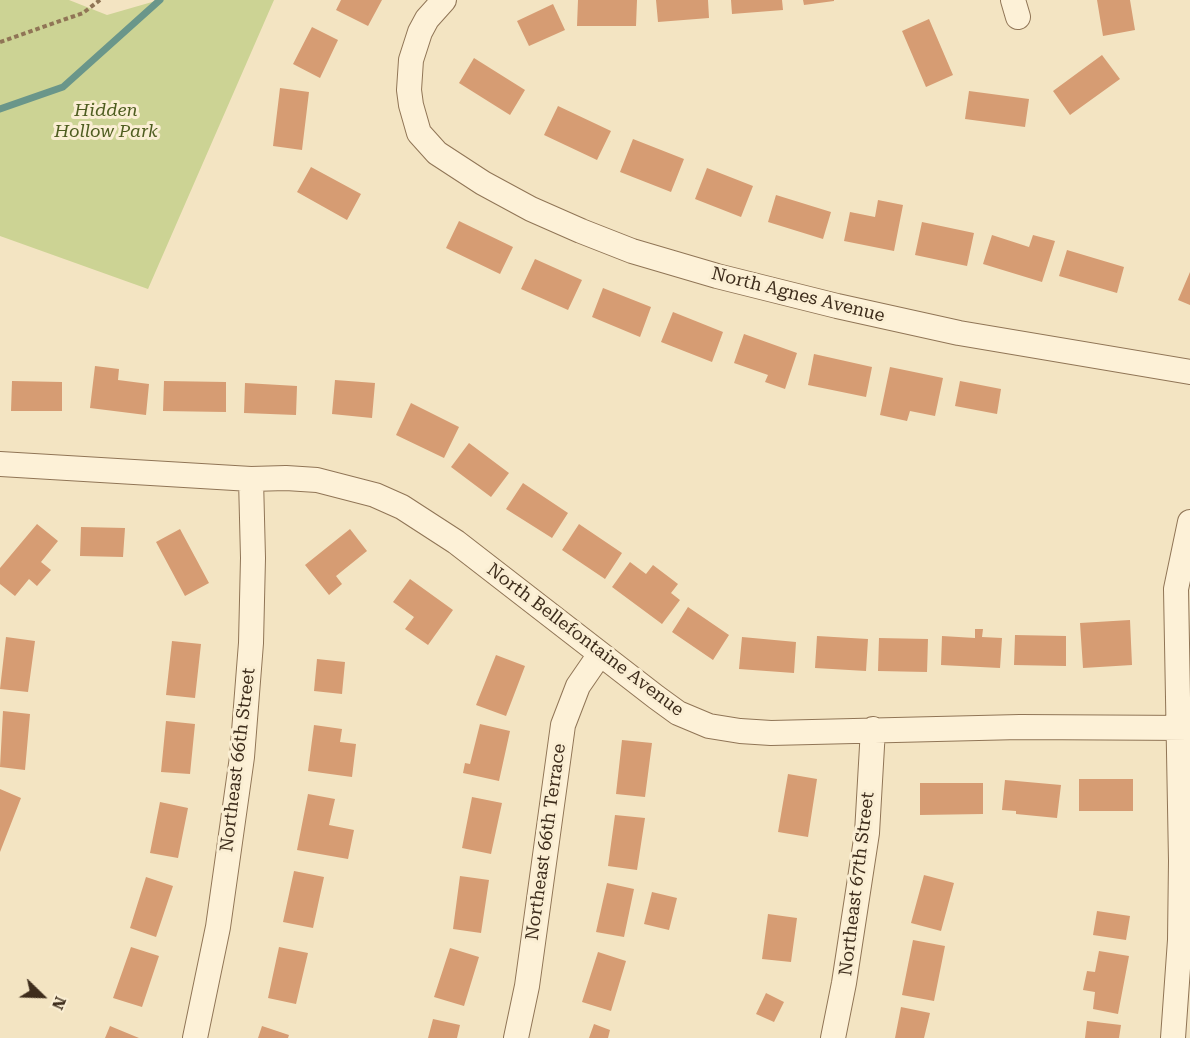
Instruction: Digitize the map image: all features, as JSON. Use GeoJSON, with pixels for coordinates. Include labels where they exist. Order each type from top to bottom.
{"type":"FeatureCollection","features":[{"type":"Feature","properties":{"kind":"street","name":"North Agnes Avenue"},"geometry":{"type":"LineString","coordinates":[[444,0],[427,19],[413,53],[409,75],[411,105],[419,133],[437,153],[483,183],[531,209],[642,254],[717,276],[826,303],[959,333],[1190,372]]}},
{"type":"Feature","properties":{"kind":"street","name":"North Bellefontaine Avenue"},"geometry":{"type":"LineString","coordinates":[[0,464],[251,479],[317,480],[375,495],[402,507],[456,542],[678,713],[709,726],[771,733],[1031,727],[1185,729]]}},
{"type":"Feature","properties":{"kind":"street","name":"Northeast 66th Street"},"geometry":{"type":"LineString","coordinates":[[195,1038],[218,927],[242,757],[251,644],[253,558],[251,479]]}},
{"type":"Feature","properties":{"kind":"street"},"geometry":{"type":"LineString","coordinates":[[1173,1038],[1180,906],[1185,729],[1176,589],[1190,522]]}},
{"type":"Feature","properties":{"kind":"street","name":"Northeast 66th Terrace"},"geometry":{"type":"LineString","coordinates":[[516,1038],[527,986],[563,725],[578,686],[600,654]]}},
{"type":"Feature","properties":{"kind":"street","name":"Northeast 67th Street"},"geometry":{"type":"LineString","coordinates":[[833,1038],[844,983],[867,833],[873,729]]}},
{"type":"Feature","properties":{"kind":"path"},"geometry":{"type":"LineString","coordinates":[[0,42],[83,13],[100,0]]}},
{"type":"Feature","properties":{"kind":"green space","name":"Hidden Hollow Park"},"geometry":{"type":"Polygon","coordinates":[[[0,0],[69,0],[107,15],[159,0],[274,0],[148,289],[0,236],[0,0]]]}},
{"type":"Feature","properties":{"kind":"building"},"geometry":{"type":"Polygon","coordinates":[[[341,0],[382,0],[368,26],[336,10],[341,0]]]}},
{"type":"Feature","properties":{"kind":"building"},"geometry":{"type":"Polygon","coordinates":[[[578,0],[637,0],[636,26],[577,26],[578,0]]]}},
{"type":"Feature","properties":{"kind":"building"},"geometry":{"type":"Polygon","coordinates":[[[656,0],[708,0],[709,18],[658,22],[656,0]]]}},
{"type":"Feature","properties":{"kind":"building"},"geometry":{"type":"Polygon","coordinates":[[[731,0],[782,0],[783,10],[732,14],[731,0]]]}},
{"type":"Feature","properties":{"kind":"building"},"geometry":{"type":"Polygon","coordinates":[[[803,0],[834,0],[834,1],[804,5],[803,0]]]}},
{"type":"Feature","properties":{"kind":"building"},"geometry":{"type":"Polygon","coordinates":[[[1097,0],[1130,0],[1135,30],[1103,36],[1097,0]]]}},
{"type":"Feature","properties":{"kind":"building"},"geometry":{"type":"Polygon","coordinates":[[[553,4],[565,30],[529,46],[517,21],[553,4]]]}},
{"type":"Feature","properties":{"kind":"building"},"geometry":{"type":"Polygon","coordinates":[[[929,19],[953,75],[926,87],[902,31],[929,19]]]}},
{"type":"Feature","properties":{"kind":"building"},"geometry":{"type":"Polygon","coordinates":[[[312,27],[338,40],[320,78],[293,64],[312,27]]]}},
{"type":"Feature","properties":{"kind":"building"},"geometry":{"type":"Polygon","coordinates":[[[1102,55],[1120,79],[1070,115],[1053,91],[1102,55]]]}},
{"type":"Feature","properties":{"kind":"building"},"geometry":{"type":"Polygon","coordinates":[[[474,58],[525,90],[510,115],[459,83],[474,58]]]}},
{"type":"Feature","properties":{"kind":"building"},"geometry":{"type":"Polygon","coordinates":[[[280,88],[309,92],[302,150],[273,146],[280,88]]]}},
{"type":"Feature","properties":{"kind":"building"},"geometry":{"type":"Polygon","coordinates":[[[969,91],[1029,99],[1025,127],[965,119],[969,91]]]}},
{"type":"Feature","properties":{"kind":"building"},"geometry":{"type":"Polygon","coordinates":[[[558,106],[611,131],[597,160],[544,135],[558,106]]]}},
{"type":"Feature","properties":{"kind":"building"},"geometry":{"type":"Polygon","coordinates":[[[633,139],[684,159],[671,192],[620,172],[633,139]]]}},
{"type":"Feature","properties":{"kind":"building"},"geometry":{"type":"Polygon","coordinates":[[[311,167],[361,194],[347,220],[297,192],[311,167]]]}},
{"type":"Feature","properties":{"kind":"building"},"geometry":{"type":"Polygon","coordinates":[[[707,168],[753,186],[741,217],[695,199],[707,168]]]}},
{"type":"Feature","properties":{"kind":"building"},"geometry":{"type":"Polygon","coordinates":[[[776,195],[831,212],[823,239],[768,222],[776,195]]]}},
{"type":"Feature","properties":{"kind":"building"},"geometry":{"type":"Polygon","coordinates":[[[878,200],[903,205],[894,251],[844,241],[850,212],[875,217],[878,200]]]}},
{"type":"Feature","properties":{"kind":"building"},"geometry":{"type":"Polygon","coordinates":[[[459,221],[513,247],[500,274],[446,248],[459,221]]]}},
{"type":"Feature","properties":{"kind":"building"},"geometry":{"type":"Polygon","coordinates":[[[922,222],[974,233],[967,266],[915,255],[922,222]]]}},
{"type":"Feature","properties":{"kind":"building"},"geometry":{"type":"Polygon","coordinates":[[[992,235],[1029,247],[1033,235],[1055,241],[1042,282],[983,264],[992,235]]]}},
{"type":"Feature","properties":{"kind":"building"},"geometry":{"type":"Polygon","coordinates":[[[1067,250],[1124,267],[1117,293],[1059,276],[1067,250]]]}},
{"type":"Feature","properties":{"kind":"building"},"geometry":{"type":"Polygon","coordinates":[[[535,259],[582,280],[568,310],[521,289],[535,259]]]}},
{"type":"Feature","properties":{"kind":"building"},"geometry":{"type":"Polygon","coordinates":[[[1190,272],[1190,305],[1178,300],[1190,272]]]}},
{"type":"Feature","properties":{"kind":"building"},"geometry":{"type":"Polygon","coordinates":[[[603,288],[651,307],[640,337],[592,317],[603,288]]]}},
{"type":"Feature","properties":{"kind":"building"},"geometry":{"type":"Polygon","coordinates":[[[673,312],[723,332],[712,362],[661,342],[673,312]]]}},
{"type":"Feature","properties":{"kind":"building"},"geometry":{"type":"Polygon","coordinates":[[[744,334],[797,353],[785,389],[765,382],[768,375],[734,363],[744,334]]]}},
{"type":"Feature","properties":{"kind":"building"},"geometry":{"type":"Polygon","coordinates":[[[814,354],[872,367],[866,397],[808,385],[814,354]]]}},
{"type":"Feature","properties":{"kind":"building"},"geometry":{"type":"Polygon","coordinates":[[[95,366],[119,369],[118,380],[149,384],[146,415],[90,408],[95,366]]]}},
{"type":"Feature","properties":{"kind":"building"},"geometry":{"type":"Polygon","coordinates":[[[890,367],[943,378],[935,416],[910,411],[907,421],[880,415],[890,367]]]}},
{"type":"Feature","properties":{"kind":"building"},"geometry":{"type":"Polygon","coordinates":[[[335,380],[375,383],[372,418],[332,414],[335,380]]]}},
{"type":"Feature","properties":{"kind":"building"},"geometry":{"type":"Polygon","coordinates":[[[12,381],[62,382],[62,411],[11,411],[12,381]]]}},
{"type":"Feature","properties":{"kind":"building"},"geometry":{"type":"Polygon","coordinates":[[[164,381],[226,382],[226,412],[163,411],[164,381]]]}},
{"type":"Feature","properties":{"kind":"building"},"geometry":{"type":"Polygon","coordinates":[[[960,381],[1001,389],[997,414],[955,406],[960,381]]]}},
{"type":"Feature","properties":{"kind":"building"},"geometry":{"type":"Polygon","coordinates":[[[245,383],[297,386],[296,415],[244,413],[245,383]]]}},
{"type":"Feature","properties":{"kind":"building"},"geometry":{"type":"Polygon","coordinates":[[[411,403],[459,427],[444,458],[396,435],[411,403]]]}},
{"type":"Feature","properties":{"kind":"building"},"geometry":{"type":"Polygon","coordinates":[[[469,443],[509,473],[491,497],[451,467],[469,443]]]}},
{"type":"Feature","properties":{"kind":"building"},"geometry":{"type":"Polygon","coordinates":[[[523,483],[568,513],[552,538],[506,509],[523,483]]]}},
{"type":"Feature","properties":{"kind":"building"},"geometry":{"type":"Polygon","coordinates":[[[37,524],[58,541],[41,562],[51,570],[37,586],[29,579],[15,596],[0,584],[0,568],[37,524]]]}},
{"type":"Feature","properties":{"kind":"building"},"geometry":{"type":"Polygon","coordinates":[[[579,524],[622,553],[605,579],[562,550],[579,524]]]}},
{"type":"Feature","properties":{"kind":"building"},"geometry":{"type":"Polygon","coordinates":[[[81,527],[125,528],[123,557],[80,556],[81,527]]]}},
{"type":"Feature","properties":{"kind":"building"},"geometry":{"type":"Polygon","coordinates":[[[180,529],[209,583],[185,596],[156,542],[180,529]]]}},
{"type":"Feature","properties":{"kind":"building"},"geometry":{"type":"Polygon","coordinates":[[[350,529],[367,551],[336,576],[342,584],[329,595],[305,565],[350,529]]]}},
{"type":"Feature","properties":{"kind":"building"},"geometry":{"type":"Polygon","coordinates":[[[630,562],[646,574],[653,565],[678,584],[671,593],[680,600],[662,624],[612,587],[630,562]]]}},
{"type":"Feature","properties":{"kind":"building"},"geometry":{"type":"Polygon","coordinates":[[[410,579],[453,610],[428,645],[405,629],[414,617],[393,602],[410,579]]]}},
{"type":"Feature","properties":{"kind":"building"},"geometry":{"type":"Polygon","coordinates":[[[688,607],[729,635],[713,660],[672,632],[688,607]]]}},
{"type":"Feature","properties":{"kind":"building"},"geometry":{"type":"Polygon","coordinates":[[[1130,620],[1132,665],[1083,668],[1080,623],[1130,620]]]}},
{"type":"Feature","properties":{"kind":"building"},"geometry":{"type":"Polygon","coordinates":[[[975,629],[983,629],[982,637],[1002,638],[1000,668],[941,665],[942,636],[975,638],[975,629]]]}},
{"type":"Feature","properties":{"kind":"building"},"geometry":{"type":"Polygon","coordinates":[[[1015,635],[1066,636],[1066,666],[1014,665],[1015,635]]]}},
{"type":"Feature","properties":{"kind":"building"},"geometry":{"type":"Polygon","coordinates":[[[817,636],[868,639],[866,671],[815,668],[817,636]]]}},
{"type":"Feature","properties":{"kind":"building"},"geometry":{"type":"Polygon","coordinates":[[[6,637],[35,641],[28,692],[0,689],[6,637]]]}},
{"type":"Feature","properties":{"kind":"building"},"geometry":{"type":"Polygon","coordinates":[[[742,637],[796,642],[794,673],[739,669],[742,637]]]}},
{"type":"Feature","properties":{"kind":"building"},"geometry":{"type":"Polygon","coordinates":[[[879,638],[928,639],[927,672],[878,671],[879,638]]]}},
{"type":"Feature","properties":{"kind":"building"},"geometry":{"type":"Polygon","coordinates":[[[172,641],[201,644],[195,698],[166,695],[172,641]]]}},
{"type":"Feature","properties":{"kind":"building"},"geometry":{"type":"Polygon","coordinates":[[[496,655],[525,666],[506,716],[476,705],[496,655]]]}},
{"type":"Feature","properties":{"kind":"building"},"geometry":{"type":"Polygon","coordinates":[[[317,659],[345,662],[342,694],[314,691],[317,659]]]}},
{"type":"Feature","properties":{"kind":"building"},"geometry":{"type":"Polygon","coordinates":[[[3,711],[30,714],[25,770],[0,767],[3,711]]]}},
{"type":"Feature","properties":{"kind":"building"},"geometry":{"type":"Polygon","coordinates":[[[166,721],[195,724],[190,774],[161,772],[166,721]]]}},
{"type":"Feature","properties":{"kind":"building"},"geometry":{"type":"Polygon","coordinates":[[[480,724],[510,731],[499,781],[463,773],[465,763],[470,764],[480,724]]]}},
{"type":"Feature","properties":{"kind":"building"},"geometry":{"type":"Polygon","coordinates":[[[314,725],[342,729],[340,742],[356,744],[352,777],[308,771],[314,725]]]}},
{"type":"Feature","properties":{"kind":"building"},"geometry":{"type":"Polygon","coordinates":[[[622,740],[652,743],[645,797],[616,794],[622,740]]]}},
{"type":"Feature","properties":{"kind":"building"},"geometry":{"type":"Polygon","coordinates":[[[788,774],[817,779],[808,837],[778,832],[788,774]]]}},
{"type":"Feature","properties":{"kind":"building"},"geometry":{"type":"Polygon","coordinates":[[[1079,779],[1133,779],[1133,811],[1079,811],[1079,779]]]}},
{"type":"Feature","properties":{"kind":"building"},"geometry":{"type":"Polygon","coordinates":[[[1005,780],[1061,785],[1057,818],[1016,814],[1016,811],[1002,810],[1005,780]]]}},
{"type":"Feature","properties":{"kind":"building"},"geometry":{"type":"Polygon","coordinates":[[[920,783],[983,783],[983,814],[920,815],[920,783]]]}},
{"type":"Feature","properties":{"kind":"building"},"geometry":{"type":"Polygon","coordinates":[[[0,789],[21,798],[0,852],[0,789]]]}},
{"type":"Feature","properties":{"kind":"building"},"geometry":{"type":"Polygon","coordinates":[[[308,794],[335,799],[329,825],[354,830],[348,859],[297,850],[308,794]]]}},
{"type":"Feature","properties":{"kind":"building"},"geometry":{"type":"Polygon","coordinates":[[[472,797],[502,803],[491,854],[462,848],[472,797]]]}},
{"type":"Feature","properties":{"kind":"building"},"geometry":{"type":"Polygon","coordinates":[[[160,802],[188,808],[178,858],[150,853],[160,802]]]}},
{"type":"Feature","properties":{"kind":"building"},"geometry":{"type":"Polygon","coordinates":[[[615,815],[645,818],[637,870],[608,866],[615,815]]]}},
{"type":"Feature","properties":{"kind":"building"},"geometry":{"type":"Polygon","coordinates":[[[294,871],[324,877],[313,928],[283,922],[294,871]]]}},
{"type":"Feature","properties":{"kind":"building"},"geometry":{"type":"Polygon","coordinates":[[[924,875],[954,883],[941,931],[911,923],[924,875]]]}},
{"type":"Feature","properties":{"kind":"building"},"geometry":{"type":"Polygon","coordinates":[[[460,876],[489,880],[481,933],[453,929],[460,876]]]}},
{"type":"Feature","properties":{"kind":"building"},"geometry":{"type":"Polygon","coordinates":[[[146,877],[173,886],[156,937],[130,928],[146,877]]]}},
{"type":"Feature","properties":{"kind":"building"},"geometry":{"type":"Polygon","coordinates":[[[607,883],[634,889],[624,937],[596,932],[607,883]]]}},
{"type":"Feature","properties":{"kind":"building"},"geometry":{"type":"Polygon","coordinates":[[[652,892],[677,898],[669,930],[644,924],[652,892]]]}},
{"type":"Feature","properties":{"kind":"building"},"geometry":{"type":"Polygon","coordinates":[[[1097,911],[1130,916],[1126,940],[1093,935],[1097,911]]]}},
{"type":"Feature","properties":{"kind":"building"},"geometry":{"type":"Polygon","coordinates":[[[768,914],[797,918],[791,962],[762,959],[768,914]]]}},
{"type":"Feature","properties":{"kind":"building"},"geometry":{"type":"Polygon","coordinates":[[[913,940],[945,946],[934,1001],[902,995],[913,940]]]}},
{"type":"Feature","properties":{"kind":"building"},"geometry":{"type":"Polygon","coordinates":[[[131,947],[159,956],[142,1007],[113,998],[131,947]]]}},
{"type":"Feature","properties":{"kind":"building"},"geometry":{"type":"Polygon","coordinates":[[[279,947],[308,953],[296,1004],[268,998],[279,947]]]}},
{"type":"Feature","properties":{"kind":"building"},"geometry":{"type":"Polygon","coordinates":[[[450,948],[479,957],[464,1006],[434,997],[450,948]]]}},
{"type":"Feature","properties":{"kind":"building"},"geometry":{"type":"Polygon","coordinates":[[[1099,951],[1129,956],[1118,1014],[1093,1009],[1095,992],[1083,990],[1087,971],[1095,972],[1099,951]]]}},
{"type":"Feature","properties":{"kind":"building"},"geometry":{"type":"Polygon","coordinates":[[[598,952],[626,961],[611,1011],[582,1002],[598,952]]]}},
{"type":"Feature","properties":{"kind":"building"},"geometry":{"type":"Polygon","coordinates":[[[766,993],[784,1002],[774,1022],[756,1014],[766,993]]]}},
{"type":"Feature","properties":{"kind":"building"},"geometry":{"type":"Polygon","coordinates":[[[901,1007],[930,1013],[924,1038],[895,1038],[901,1007]]]}},
{"type":"Feature","properties":{"kind":"building"},"geometry":{"type":"Polygon","coordinates":[[[433,1019],[460,1025],[457,1038],[428,1038],[433,1019]]]}},
{"type":"Feature","properties":{"kind":"building"},"geometry":{"type":"Polygon","coordinates":[[[1087,1021],[1121,1025],[1119,1038],[1085,1038],[1087,1021]]]}},
{"type":"Feature","properties":{"kind":"building"},"geometry":{"type":"Polygon","coordinates":[[[594,1024],[610,1030],[608,1038],[589,1038],[594,1024]]]}},
{"type":"Feature","properties":{"kind":"building"},"geometry":{"type":"Polygon","coordinates":[[[110,1026],[139,1038],[105,1038],[110,1026]]]}},
{"type":"Feature","properties":{"kind":"building"},"geometry":{"type":"Polygon","coordinates":[[[262,1026],[289,1035],[288,1038],[258,1038],[262,1026]]]}},
{"type":"Feature","properties":{"kind":"waterway"},"geometry":{"type":"LineString","coordinates":[[0,109],[63,87],[160,0]]}}]}
